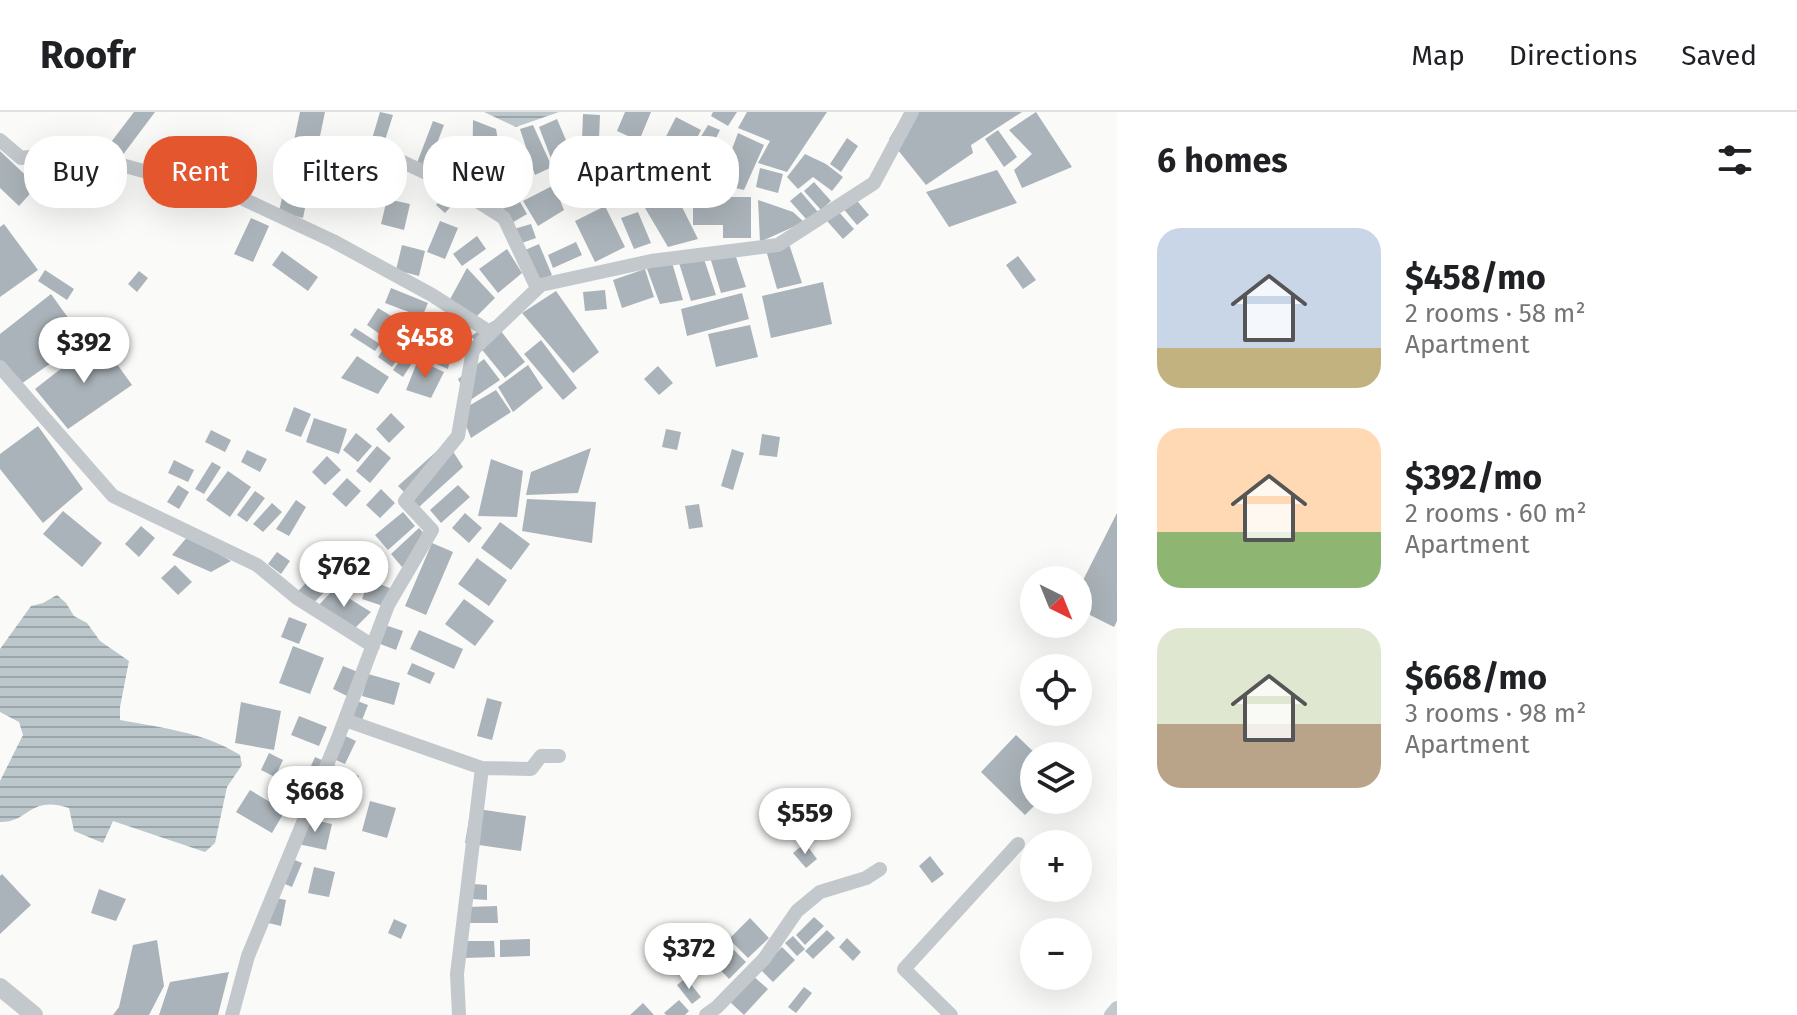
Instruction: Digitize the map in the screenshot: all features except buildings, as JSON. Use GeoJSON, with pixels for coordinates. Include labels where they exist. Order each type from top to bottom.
{"type":"FeatureCollection","features":[{"type":"Feature","properties":{"kind":"street"},"geometry":{"type":"LineString","coordinates":[[232,1015],[248,956],[345,720],[388,605],[432,530],[405,501],[458,436],[473,350],[541,285],[651,261],[778,245],[874,183],[912,112]]}},
{"type":"Feature","properties":{"kind":"street"},"geometry":{"type":"LineString","coordinates":[[0,140],[21,158],[90,150],[118,164],[241,198],[333,241],[432,295],[491,333]]}},
{"type":"Feature","properties":{"kind":"street"},"geometry":{"type":"LineString","coordinates":[[407,164],[452,185],[504,218],[537,288]]}},
{"type":"Feature","properties":{"kind":"street"},"geometry":{"type":"LineString","coordinates":[[0,367],[113,496],[257,565],[297,598],[373,646]]}},
{"type":"Feature","properties":{"kind":"street"},"geometry":{"type":"LineString","coordinates":[[345,720],[482,768],[531,769],[541,756],[559,756]]}},
{"type":"Feature","properties":{"kind":"street"},"geometry":{"type":"LineString","coordinates":[[459,1015],[457,974],[482,768]]}},
{"type":"Feature","properties":{"kind":"street"},"geometry":{"type":"LineString","coordinates":[[951,1015],[904,969],[1018,844]]}},
{"type":"Feature","properties":{"kind":"street"},"geometry":{"type":"LineString","coordinates":[[706,1015],[764,959],[797,911],[820,892],[866,878],[880,869]]}},
{"type":"Feature","properties":{"kind":"street"},"geometry":{"type":"LineString","coordinates":[[0,987],[34,1015]]}},
{"type":"Feature","properties":{"kind":"street"},"geometry":{"type":"LineString","coordinates":[[1111,1015],[1117,1008]]}},
{"type":"Feature","properties":{"kind":"shaded area"},"geometry":{"type":"Polygon","coordinates":[[[484,112],[559,112],[516,127],[484,112]]]}},
{"type":"Feature","properties":{"kind":"shaded area"},"geometry":{"type":"Polygon","coordinates":[[[57,595],[74,616],[87,623],[100,641],[129,661],[120,720],[197,736],[240,755],[242,765],[227,787],[215,843],[205,852],[113,821],[103,843],[74,831],[69,808],[56,805],[37,807],[10,821],[0,822],[0,781],[23,735],[19,722],[0,712],[0,649],[31,606],[57,595]]]}}]}
